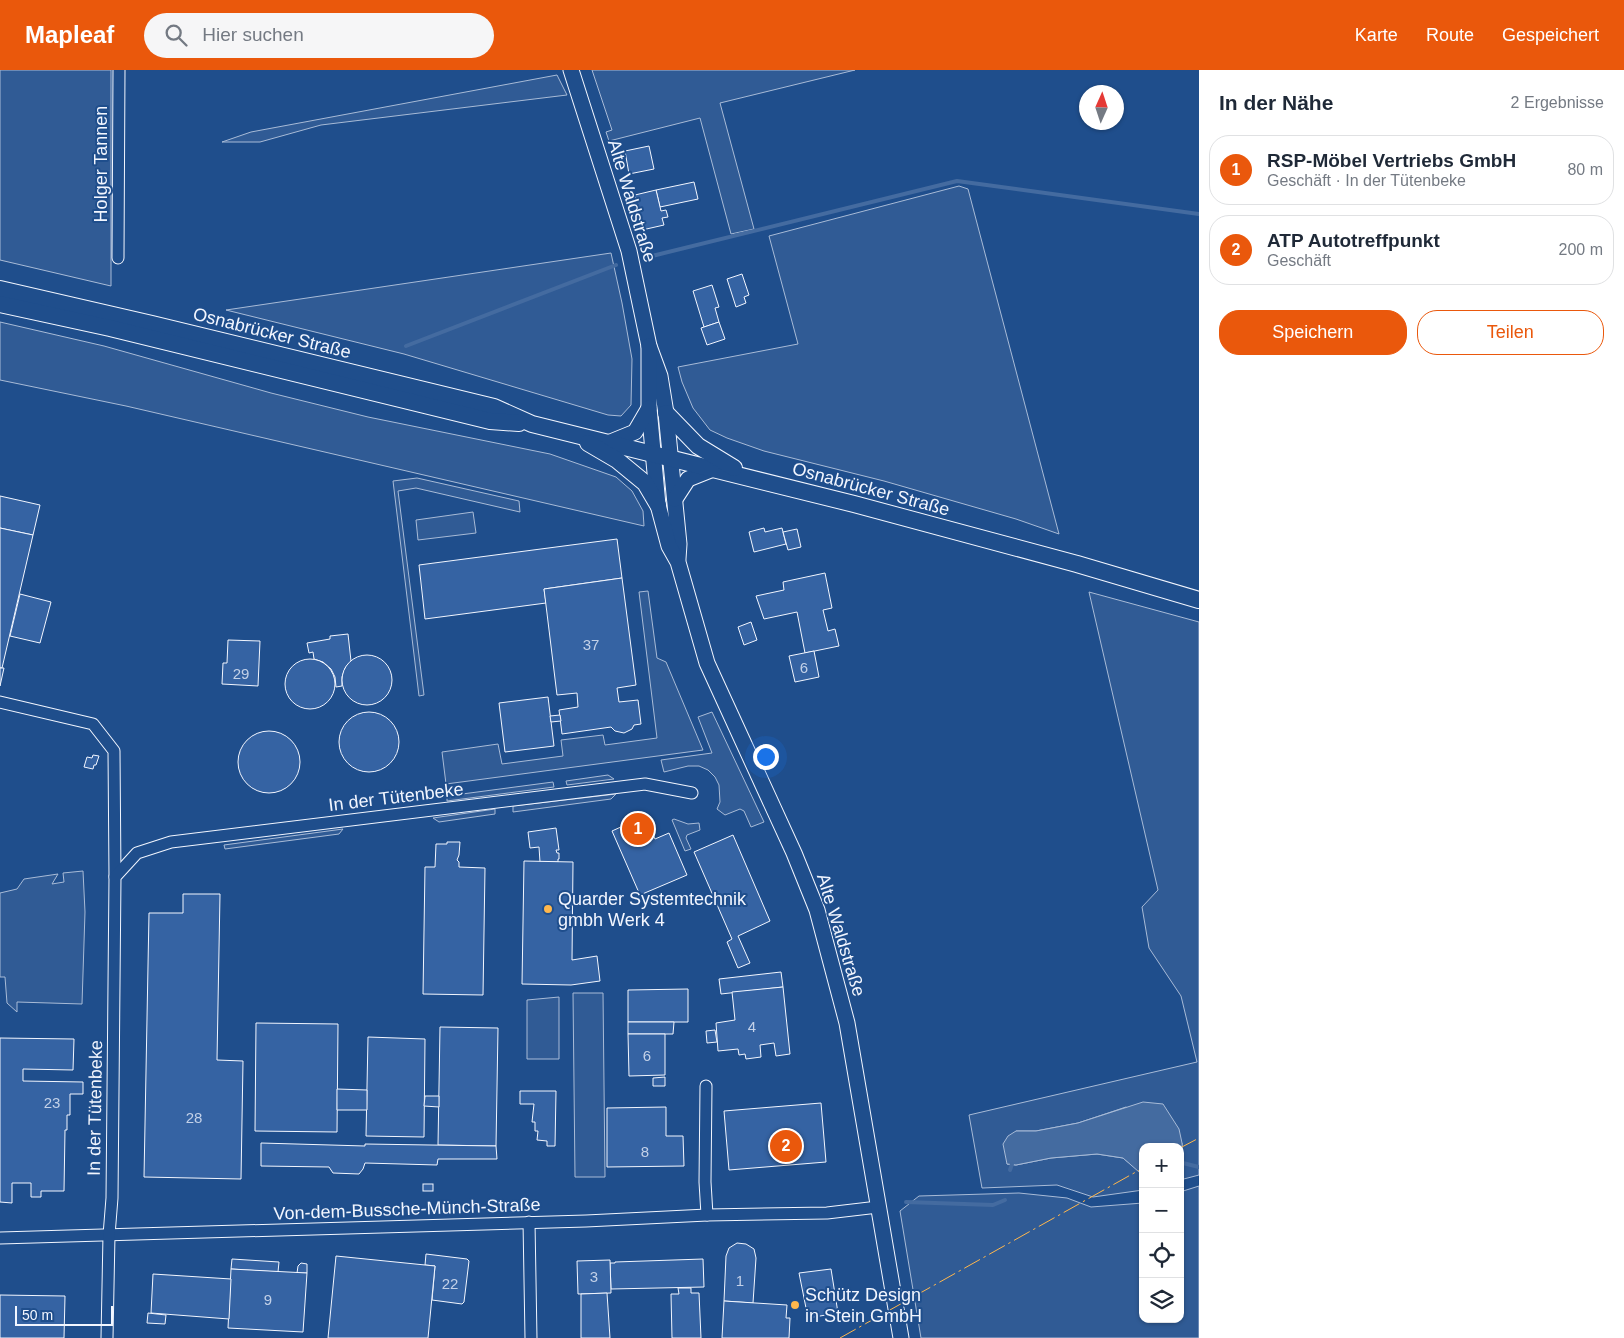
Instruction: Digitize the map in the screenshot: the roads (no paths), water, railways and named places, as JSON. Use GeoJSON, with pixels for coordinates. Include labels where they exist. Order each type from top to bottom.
{"type":"FeatureCollection","features":[{"type":"Feature","properties":{"kind":"main road","name":"Osnabrücker Straße"},"geometry":{"type":"LineString","coordinates":[[0,290],[162,326],[494,407],[532,424]]}},
{"type":"Feature","properties":{"kind":"main road","name":"Osnabrücker Straße"},"geometry":{"type":"LineString","coordinates":[[0,304],[128,333],[490,421],[532,424],[573,434],[1077,564],[1199,600]]}},
{"type":"Feature","properties":{"kind":"main road"},"geometry":{"type":"LineString","coordinates":[[666,413],[698,446],[748,478]]}},
{"type":"Feature","properties":{"kind":"main road"},"geometry":{"type":"LineString","coordinates":[[573,434],[617,460],[645,483],[658,505]]}},
{"type":"Feature","properties":{"kind":"street","name":"Holger Tannen"},"geometry":{"type":"LineString","coordinates":[[118,258],[119,70]]}},
{"type":"Feature","properties":{"kind":"street","name":"Alte Waldstraße"},"geometry":{"type":"LineString","coordinates":[[571,70],[632,262],[649,346],[660,376],[675,499],[679,544],[678,562]]}},
{"type":"Feature","properties":{"kind":"street","name":"Alte Waldstraße"},"geometry":{"type":"LineString","coordinates":[[649,346],[649,408],[658,505],[669,546],[678,562],[707,663],[818,910],[847,1023],[901,1338]]}},
{"type":"Feature","properties":{"kind":"street"},"geometry":{"type":"LineString","coordinates":[[608,443],[635,432],[649,408]]}},
{"type":"Feature","properties":{"kind":"street"},"geometry":{"type":"LineString","coordinates":[[675,499],[688,479],[713,469]]}},
{"type":"Feature","properties":{"kind":"street","name":"In der Tütenbeke"},"geometry":{"type":"LineString","coordinates":[[0,702],[93,724],[114,751],[115,877],[112,1198],[109,1235],[107,1338]]}},
{"type":"Feature","properties":{"kind":"street","name":"In der Tütenbeke"},"geometry":{"type":"LineString","coordinates":[[115,877],[137,854],[171,842],[645,784],[692,793]]}},
{"type":"Feature","properties":{"kind":"street"},"geometry":{"type":"LineString","coordinates":[[706,1086],[705,1182],[707,1215]]}},
{"type":"Feature","properties":{"kind":"street","name":"Von-dem-Bussche-Münch-Straße"},"geometry":{"type":"LineString","coordinates":[[0,1238],[707,1215],[827,1213],[878,1207]]}},
{"type":"Feature","properties":{"kind":"street"},"geometry":{"type":"LineString","coordinates":[[529,1222],[531,1338]]}},
{"type":"Feature","properties":{"kind":"waterway"},"geometry":{"type":"LineString","coordinates":[[648,257],[957,181],[1199,214]]}},
{"type":"Feature","properties":{"kind":"waterway"},"geometry":{"type":"LineString","coordinates":[[406,346],[616,265]]}},
{"type":"Feature","properties":{"kind":"waterway"},"geometry":{"type":"LineString","coordinates":[[1184,1163],[1199,1167]]}},
{"type":"Feature","properties":{"kind":"waterway"},"geometry":{"type":"LineString","coordinates":[[1010,1170],[1012,1164]]}},
{"type":"Feature","properties":{"kind":"waterway"},"geometry":{"type":"LineString","coordinates":[[906,1202],[993,1205],[1005,1200]]}},
{"type":"Feature","properties":{"kind":"place","name":"RSP-Möbel Vertriebs GmbH"},"geometry":{"type":"Point","coordinates":[638,829]}},
{"type":"Feature","properties":{"kind":"place","name":"Quarder Systemtechnik gmbh Werk 4"},"geometry":{"type":"Point","coordinates":[548,909]}},
{"type":"Feature","properties":{"kind":"place","name":"ATP Autotreffpunkt"},"geometry":{"type":"Point","coordinates":[786,1146]}},
{"type":"Feature","properties":{"kind":"place","name":"Schütz Design in Stein GmbH"},"geometry":{"type":"Point","coordinates":[795,1305]}}]}
